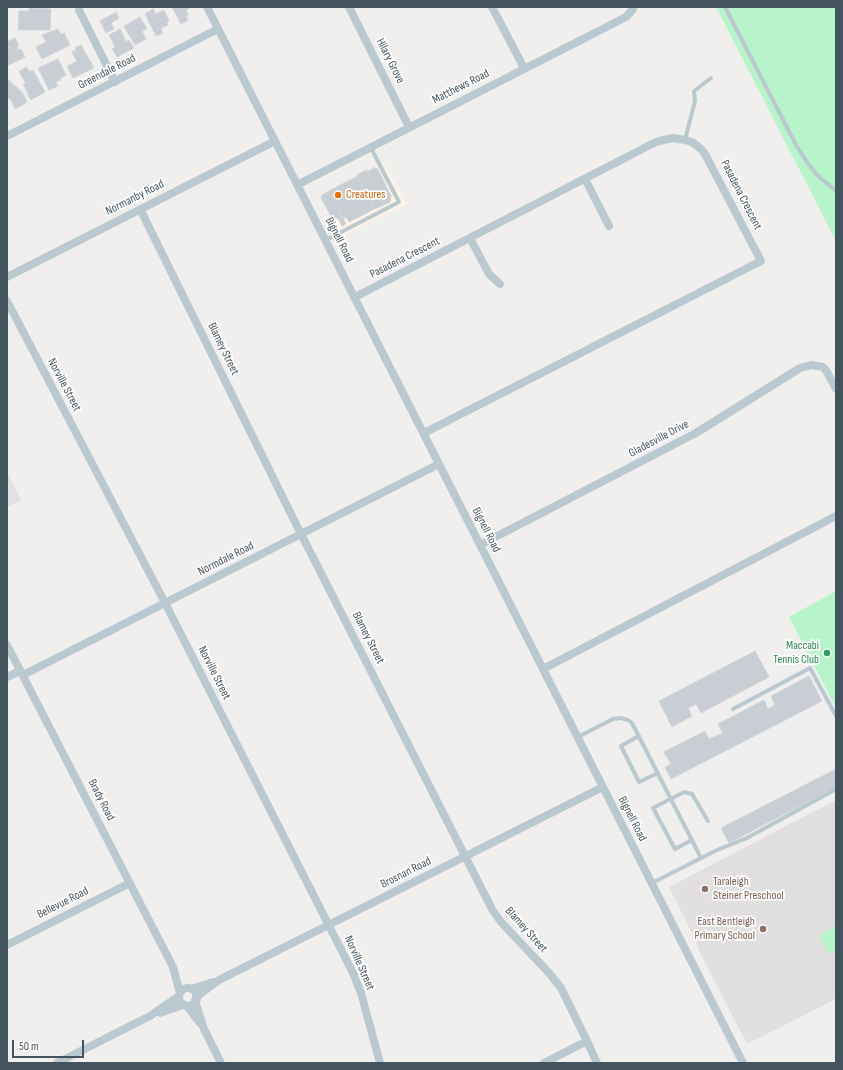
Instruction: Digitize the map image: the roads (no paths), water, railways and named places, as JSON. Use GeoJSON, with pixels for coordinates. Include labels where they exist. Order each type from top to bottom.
{"type":"FeatureCollection","features":[{"type":"Feature","properties":{"kind":"street","name":"Bignell Road"},"geometry":{"type":"LineString","coordinates":[[207,7],[743,1063]]}},
{"type":"Feature","properties":{"kind":"street","name":"Hilary Grove"},"geometry":{"type":"LineString","coordinates":[[349,7],[409,127]]}},
{"type":"Feature","properties":{"kind":"street"},"geometry":{"type":"LineString","coordinates":[[492,7],[524,68]]}},
{"type":"Feature","properties":{"kind":"street","name":"Matthews Road"},"geometry":{"type":"LineString","coordinates":[[297,184],[626,17],[633,8]]}},
{"type":"Feature","properties":{"kind":"street"},"geometry":{"type":"LineString","coordinates":[[79,10],[115,82]]}},
{"type":"Feature","properties":{"kind":"street","name":"Greendale Road"},"geometry":{"type":"LineString","coordinates":[[7,135],[218,29]]}},
{"type":"Feature","properties":{"kind":"street","name":"Pasadena Crescent"},"geometry":{"type":"LineString","coordinates":[[355,297],[659,141],[673,138],[685,140],[701,149],[709,159],[761,261],[424,433]]}},
{"type":"Feature","properties":{"kind":"street","name":"Normanby Road"},"geometry":{"type":"LineString","coordinates":[[7,277],[275,141]]}},
{"type":"Feature","properties":{"kind":"street"},"geometry":{"type":"LineString","coordinates":[[585,179],[609,226]]}},
{"type":"Feature","properties":{"kind":"street","name":"Blamey Street"},"geometry":{"type":"LineString","coordinates":[[140,209],[302,534],[496,916],[561,988],[588,1041],[597,1063]]}},
{"type":"Feature","properties":{"kind":"street"},"geometry":{"type":"LineString","coordinates":[[470,238],[489,274],[500,284]]}},
{"type":"Feature","properties":{"kind":"street","name":"Norville Street"},"geometry":{"type":"LineString","coordinates":[[7,302],[165,603],[358,984],[380,1063]]}},
{"type":"Feature","properties":{"kind":"street","name":"Gladesville Drive"},"geometry":{"type":"LineString","coordinates":[[480,545],[690,437],[800,368],[811,365],[823,367],[836,389]]}},
{"type":"Feature","properties":{"kind":"street","name":"Normdale Road"},"geometry":{"type":"LineString","coordinates":[[7,678],[22,673],[165,603],[439,464]]}},
{"type":"Feature","properties":{"kind":"street"},"geometry":{"type":"LineString","coordinates":[[543,669],[836,516]]}},
{"type":"Feature","properties":{"kind":"street","name":"Brady Road"},"geometry":{"type":"LineString","coordinates":[[7,645],[173,967],[190,989]]}},
{"type":"Feature","properties":{"kind":"street","name":"Brosnan Road"},"geometry":{"type":"LineString","coordinates":[[190,989],[219,980],[603,787]]}},
{"type":"Feature","properties":{"kind":"street","name":"Bellevue Road"},"geometry":{"type":"LineString","coordinates":[[7,945],[130,883]]}},
{"type":"Feature","properties":{"kind":"street","name":"Brady Road"},"geometry":{"type":"LineString","coordinates":[[173,967],[180,994]]}},
{"type":"Feature","properties":{"kind":"street","name":"Brosnan Road"},"geometry":{"type":"LineString","coordinates":[[196,999],[219,980]]}},
{"type":"Feature","properties":{"kind":"street"},"geometry":{"type":"LineString","coordinates":[[150,1016],[180,994],[184,989],[190,989],[195,992],[204,1029],[221,1063]]}},
{"type":"Feature","properties":{"kind":"street"},"geometry":{"type":"LineString","coordinates":[[180,994],[180,1001],[204,1029]]}},
{"type":"Feature","properties":{"kind":"street"},"geometry":{"type":"LineString","coordinates":[[57,1063],[150,1016],[192,1004],[196,999]]}},
{"type":"Feature","properties":{"kind":"street"},"geometry":{"type":"LineString","coordinates":[[544,1063],[588,1041]]}},
{"type":"Feature","properties":{"kind":"lane"},"geometry":{"type":"LineString","coordinates":[[725,7],[796,145],[817,175],[836,191]]}},
{"type":"Feature","properties":{"kind":"lane"},"geometry":{"type":"LineString","coordinates":[[685,140],[695,101],[694,91],[711,78]]}},
{"type":"Feature","properties":{"kind":"lane"},"geometry":{"type":"LineString","coordinates":[[326,240],[399,202],[370,147]]}},
{"type":"Feature","properties":{"kind":"lane"},"geometry":{"type":"LineString","coordinates":[[733,709],[810,668],[836,716]]}},
{"type":"Feature","properties":{"kind":"lane"},"geometry":{"type":"LineString","coordinates":[[577,737],[613,719],[621,718],[632,723],[701,858]]}},
{"type":"Feature","properties":{"kind":"lane"},"geometry":{"type":"LineString","coordinates":[[639,736],[621,746],[639,782],[658,773]]}},
{"type":"Feature","properties":{"kind":"lane"},"geometry":{"type":"LineString","coordinates":[[652,883],[717,850],[747,838],[836,790]]}},
{"type":"Feature","properties":{"kind":"lane"},"geometry":{"type":"LineString","coordinates":[[692,840],[675,849],[654,808],[684,792],[692,794],[708,821]]}},
{"type":"Feature","properties":{"kind":"place","name":"Creatures"},"geometry":{"type":"Point","coordinates":[338,195]}},
{"type":"Feature","properties":{"kind":"place","name":"Maccabi Tennis Club"},"geometry":{"type":"Point","coordinates":[827,653]}},
{"type":"Feature","properties":{"kind":"place","name":"Taraleigh Steiner Preschool"},"geometry":{"type":"Point","coordinates":[705,889]}},
{"type":"Feature","properties":{"kind":"place","name":"East Bentleigh Primary School"},"geometry":{"type":"Point","coordinates":[763,929]}}]}
